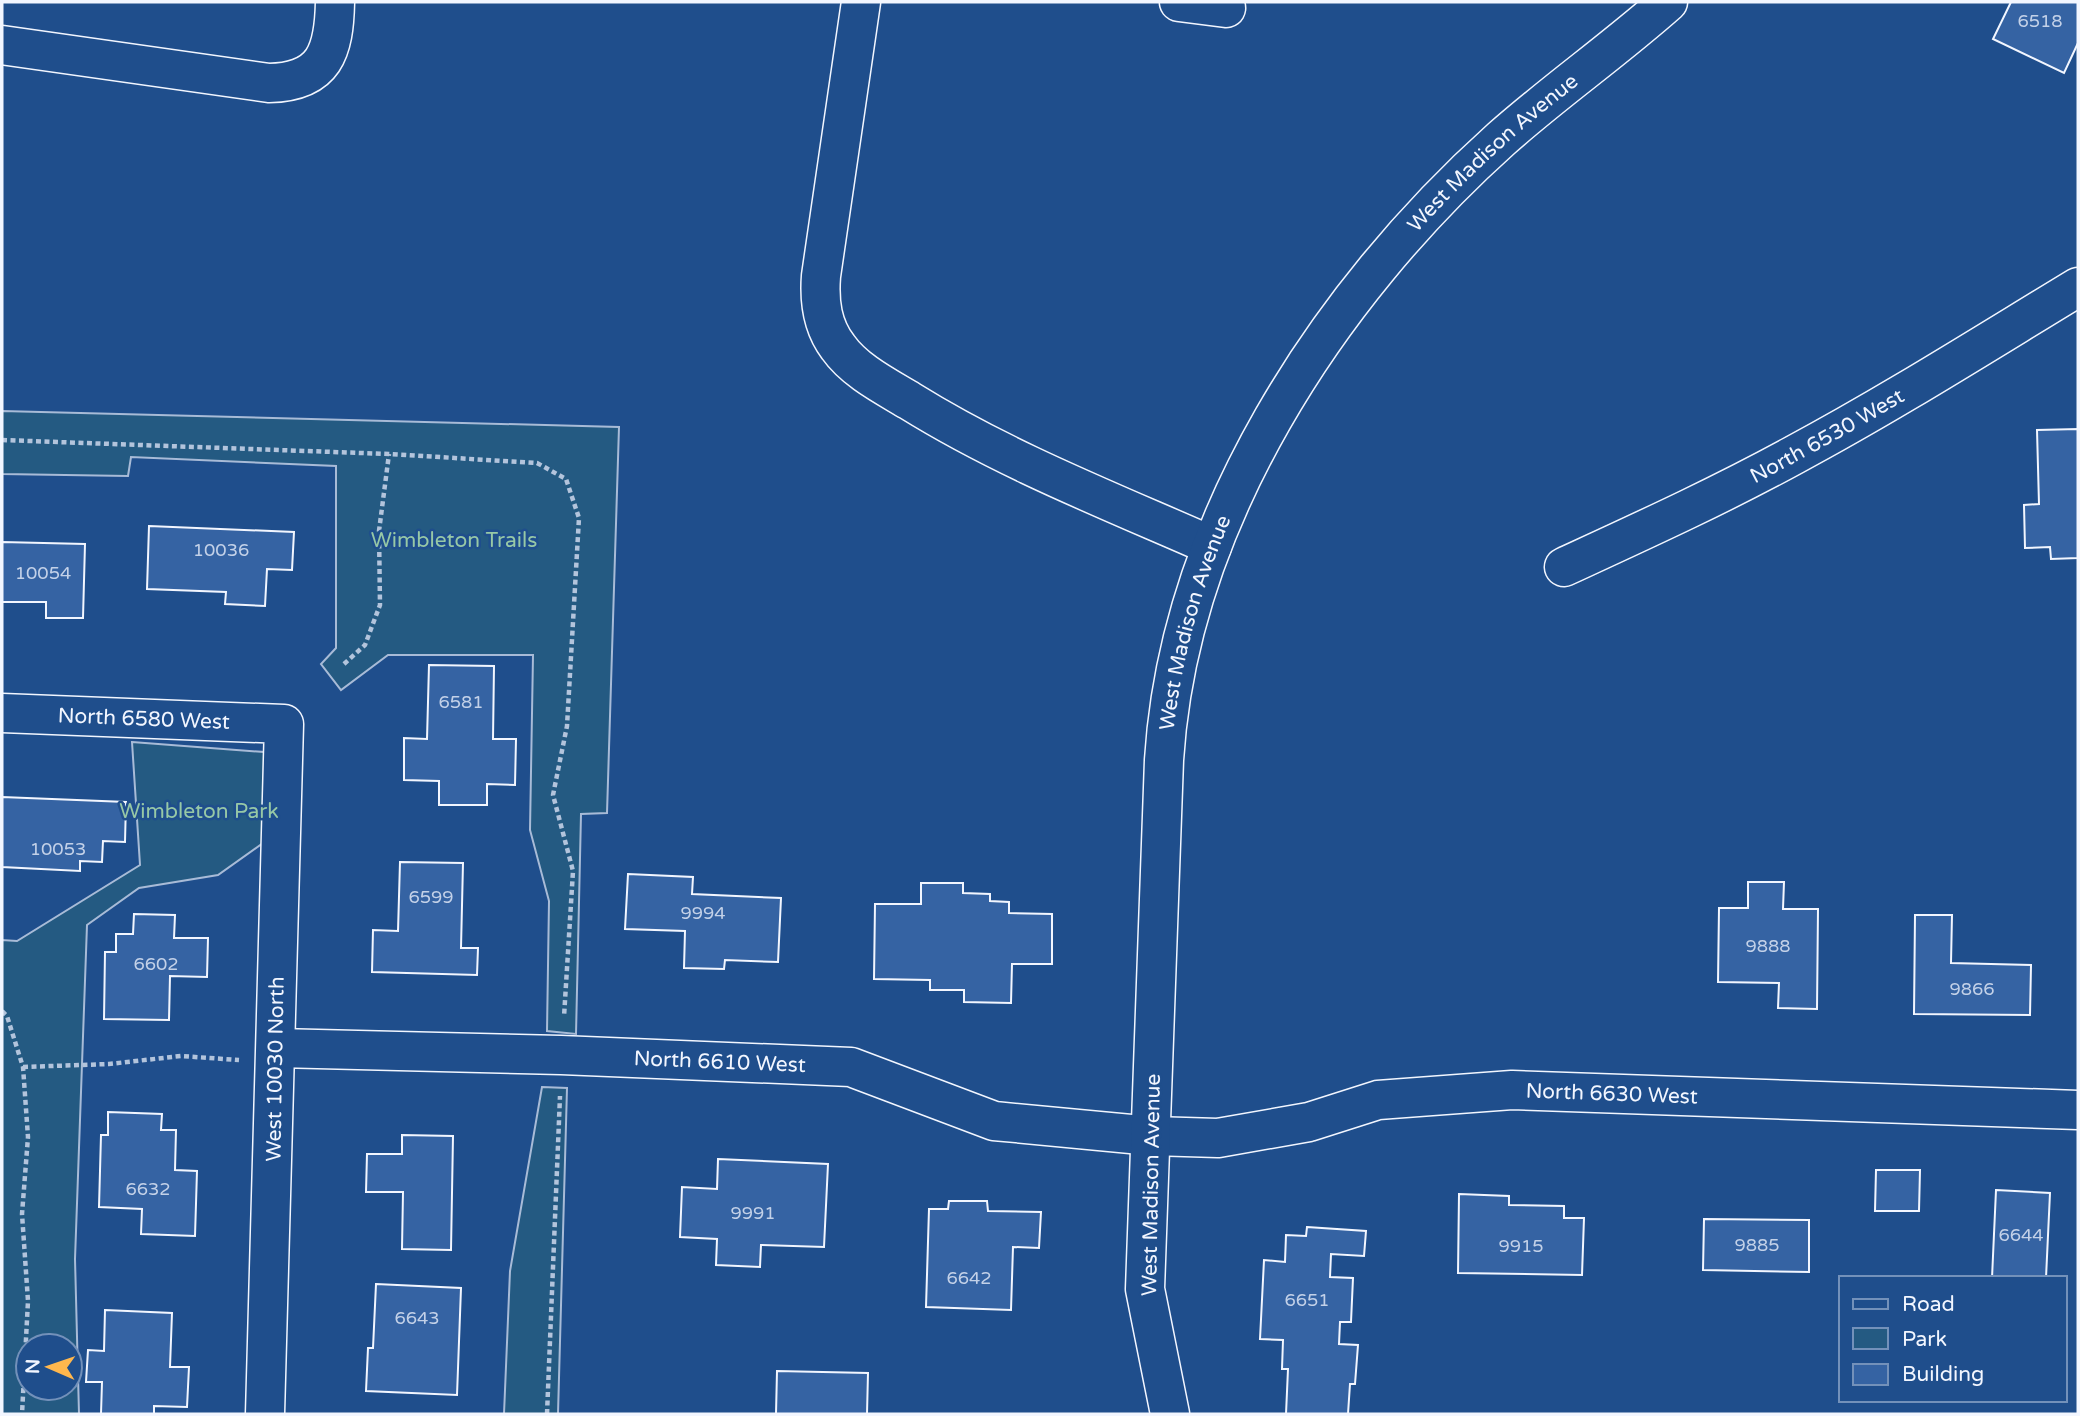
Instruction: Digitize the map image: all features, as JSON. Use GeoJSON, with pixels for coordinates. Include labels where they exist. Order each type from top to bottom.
{"type":"FeatureCollection","features":[{"type":"Feature","properties":{"kind":"street"},"geometry":{"type":"LineString","coordinates":[[2,46],[283,83],[297,80],[321,63],[334,36],[335,2]]}},
{"type":"Feature","properties":{"kind":"street"},"geometry":{"type":"LineString","coordinates":[[861,2],[821,276],[822,314],[836,346],[858,368],[894,392],[985,445],[1212,546]]}},
{"type":"Feature","properties":{"kind":"street"},"geometry":{"type":"LineString","coordinates":[[1179,2],[1226,8]]}},
{"type":"Feature","properties":{"kind":"street","name":"West Madison Avenue"},"geometry":{"type":"LineString","coordinates":[[1170,1414],[1145,1289],[1166,722],[1171,685],[1185,625],[1212,546],[1242,479],[1293,388],[1354,299],[1403,238],[1501,139],[1668,2]]}},
{"type":"Feature","properties":{"kind":"street","name":"North 6530 West"},"geometry":{"type":"LineString","coordinates":[[1564,566],[1707,500],[1793,456],[1880,408],[2078,287]]}},
{"type":"Feature","properties":{"kind":"street","name":"North 6580 West"},"geometry":{"type":"LineString","coordinates":[[2,713],[284,724]]}},
{"type":"Feature","properties":{"kind":"street","name":"West 10030 North"},"geometry":{"type":"LineString","coordinates":[[265,1414],[262,1054],[284,724]]}},
{"type":"Feature","properties":{"kind":"street","name":"North 6610 West"},"geometry":{"type":"LineString","coordinates":[[262,1054],[561,1055],[850,1067],[994,1121],[1152,1136]]}},
{"type":"Feature","properties":{"kind":"street","name":"North 6630 West"},"geometry":{"type":"LineString","coordinates":[[1152,1136],[1218,1138],[1308,1122],[1378,1100],[1512,1090],[2078,1110]]}},
{"type":"Feature","properties":{"kind":"path"},"geometry":{"type":"LineString","coordinates":[[2,440],[389,454],[537,463],[566,479],[579,518],[567,726],[552,796],[573,871],[564,1017]]}},
{"type":"Feature","properties":{"kind":"path"},"geometry":{"type":"LineString","coordinates":[[344,664],[366,645],[380,605],[379,531],[389,454]]}},
{"type":"Feature","properties":{"kind":"path"},"geometry":{"type":"LineString","coordinates":[[2,1011],[7,1016],[23,1068],[28,1137],[22,1213],[28,1301],[22,1414]]}},
{"type":"Feature","properties":{"kind":"path"},"geometry":{"type":"LineString","coordinates":[[23,1068],[109,1064],[181,1056],[262,1054]]}},
{"type":"Feature","properties":{"kind":"path"},"geometry":{"type":"LineString","coordinates":[[547,1414],[560,1096]]}},
{"type":"Feature","properties":{"kind":"green space","name":"Wimbleton Trails"},"geometry":{"type":"Polygon","coordinates":[[[2,411],[619,427],[607,813],[581,814],[576,1034],[547,1031],[549,901],[530,830],[533,655],[388,655],[341,690],[321,664],[336,648],[336,466],[131,457],[128,476],[2,474],[2,411]]]}},
{"type":"Feature","properties":{"kind":"green space","name":"Wimbleton Park"},"geometry":{"type":"Polygon","coordinates":[[[132,742],[264,752],[263,843],[218,875],[139,888],[87,925],[75,1259],[77,1332],[14,1332],[14,1402],[79,1402],[79,1414],[2,1414],[2,940],[17,941],[140,865],[132,742]]]}},
{"type":"Feature","properties":{"kind":"green space"},"geometry":{"type":"Polygon","coordinates":[[[542,1087],[567,1088],[558,1414],[504,1414],[510,1271],[542,1087]]]}},
{"type":"Feature","properties":{"kind":"building"},"geometry":{"type":"Polygon","coordinates":[[[2011,2],[2078,2],[2078,43],[2064,73],[1993,39],[2011,2]]]}},
{"type":"Feature","properties":{"kind":"building"},"geometry":{"type":"Polygon","coordinates":[[[2078,429],[2078,558],[2051,559],[2050,547],[2025,548],[2024,505],[2039,504],[2037,430],[2078,429]]]}},
{"type":"Feature","properties":{"kind":"building"},"geometry":{"type":"Polygon","coordinates":[[[149,526],[294,532],[292,570],[267,569],[265,606],[225,604],[226,592],[147,589],[149,526]]]}},
{"type":"Feature","properties":{"kind":"building"},"geometry":{"type":"Polygon","coordinates":[[[2,542],[85,544],[83,618],[46,618],[46,602],[2,602],[2,542]]]}},
{"type":"Feature","properties":{"kind":"building"},"geometry":{"type":"Polygon","coordinates":[[[429,665],[494,666],[493,739],[516,739],[515,785],[487,784],[487,805],[439,805],[439,781],[404,780],[404,738],[427,739],[429,665]]]}},
{"type":"Feature","properties":{"kind":"building"},"geometry":{"type":"Polygon","coordinates":[[[2,797],[126,802],[125,842],[103,841],[102,862],[80,861],[80,871],[2,867],[2,797]]]}},
{"type":"Feature","properties":{"kind":"building"},"geometry":{"type":"Polygon","coordinates":[[[400,862],[463,863],[461,948],[478,948],[477,975],[372,972],[373,930],[398,931],[400,862]]]}},
{"type":"Feature","properties":{"kind":"building"},"geometry":{"type":"Polygon","coordinates":[[[628,874],[693,877],[692,894],[781,898],[778,962],[725,960],[724,969],[684,968],[685,931],[625,929],[628,874]]]}},
{"type":"Feature","properties":{"kind":"building"},"geometry":{"type":"Polygon","coordinates":[[[1748,882],[1784,882],[1783,909],[1818,909],[1817,1009],[1778,1008],[1779,983],[1718,982],[1719,908],[1748,908],[1748,882]]]}},
{"type":"Feature","properties":{"kind":"building"},"geometry":{"type":"Polygon","coordinates":[[[921,883],[963,883],[963,893],[990,894],[990,901],[1009,902],[1009,913],[1052,914],[1052,964],[1012,964],[1011,1003],[964,1002],[964,990],[930,990],[930,980],[874,979],[875,904],[921,904],[921,883]]]}},
{"type":"Feature","properties":{"kind":"building"},"geometry":{"type":"Polygon","coordinates":[[[134,914],[175,915],[174,938],[208,938],[207,977],[170,976],[169,1020],[104,1019],[105,952],[116,952],[116,934],[133,934],[134,914]]]}},
{"type":"Feature","properties":{"kind":"building"},"geometry":{"type":"Polygon","coordinates":[[[1915,915],[1952,915],[1951,963],[2031,965],[2030,1015],[1914,1014],[1915,915]]]}},
{"type":"Feature","properties":{"kind":"building"},"geometry":{"type":"Polygon","coordinates":[[[108,1112],[162,1114],[161,1130],[176,1130],[175,1170],[197,1171],[195,1236],[141,1234],[142,1209],[99,1207],[101,1135],[108,1135],[108,1112]]]}},
{"type":"Feature","properties":{"kind":"building"},"geometry":{"type":"Polygon","coordinates":[[[402,1135],[453,1136],[451,1250],[402,1249],[403,1192],[366,1192],[367,1154],[402,1154],[402,1135]]]}},
{"type":"Feature","properties":{"kind":"building"},"geometry":{"type":"Polygon","coordinates":[[[718,1159],[828,1164],[824,1247],[761,1245],[760,1267],[716,1265],[717,1239],[680,1237],[682,1187],[717,1189],[718,1159]]]}},
{"type":"Feature","properties":{"kind":"building"},"geometry":{"type":"Polygon","coordinates":[[[1876,1170],[1920,1170],[1919,1211],[1875,1211],[1876,1170]]]}},
{"type":"Feature","properties":{"kind":"building"},"geometry":{"type":"Polygon","coordinates":[[[1996,1190],[2050,1193],[2046,1276],[1992,1276],[1996,1190]]]}},
{"type":"Feature","properties":{"kind":"building"},"geometry":{"type":"Polygon","coordinates":[[[1459,1194],[1509,1196],[1509,1205],[1564,1206],[1564,1218],[1584,1218],[1582,1275],[1458,1273],[1459,1194]]]}},
{"type":"Feature","properties":{"kind":"building"},"geometry":{"type":"Polygon","coordinates":[[[949,1201],[987,1201],[988,1211],[1041,1212],[1039,1248],[1013,1247],[1011,1310],[926,1307],[929,1209],[948,1209],[949,1201]]]}},
{"type":"Feature","properties":{"kind":"building"},"geometry":{"type":"Polygon","coordinates":[[[1704,1219],[1809,1220],[1809,1272],[1703,1270],[1704,1219]]]}},
{"type":"Feature","properties":{"kind":"building"},"geometry":{"type":"Polygon","coordinates":[[[1307,1227],[1366,1231],[1364,1256],[1331,1254],[1330,1277],[1353,1278],[1351,1322],[1340,1322],[1339,1344],[1358,1345],[1355,1384],[1350,1384],[1348,1414],[1286,1414],[1288,1369],[1282,1369],[1283,1340],[1260,1339],[1264,1260],[1285,1262],[1286,1235],[1306,1236],[1307,1227]]]}},
{"type":"Feature","properties":{"kind":"building"},"geometry":{"type":"Polygon","coordinates":[[[376,1284],[461,1288],[457,1395],[366,1391],[368,1348],[373,1348],[376,1284]]]}},
{"type":"Feature","properties":{"kind":"building"},"geometry":{"type":"Polygon","coordinates":[[[105,1310],[172,1313],[170,1367],[189,1367],[187,1407],[154,1406],[154,1414],[101,1414],[102,1382],[86,1382],[88,1350],[104,1351],[105,1310]]]}},
{"type":"Feature","properties":{"kind":"building"},"geometry":{"type":"Polygon","coordinates":[[[777,1371],[868,1373],[867,1414],[776,1414],[777,1371]]]}}]}
